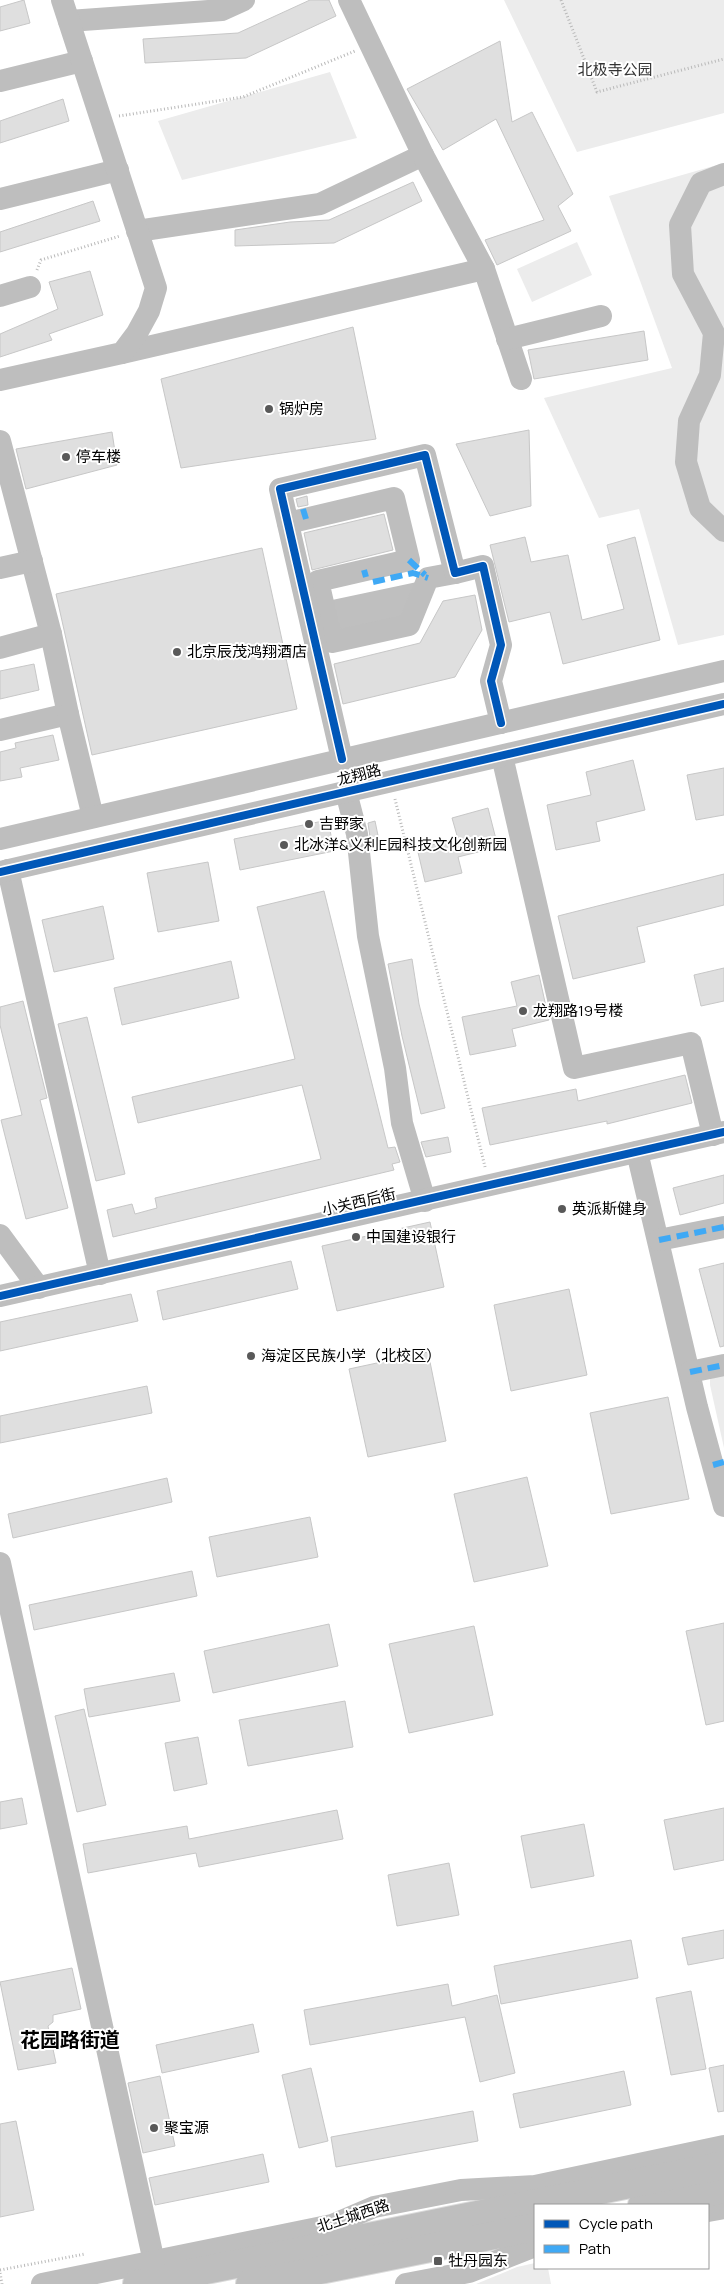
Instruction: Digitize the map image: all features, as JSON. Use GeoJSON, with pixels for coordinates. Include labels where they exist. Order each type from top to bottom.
{"type":"FeatureCollection","features":[{"type":"Feature","properties":{"kind":"main road","name":"北土城西路"},"geometry":{"type":"LineString","coordinates":[[150,2275],[724,2165]]}},
{"type":"Feature","properties":{"kind":"main road"},"geometry":{"type":"LineString","coordinates":[[647,2204],[724,2189]]}},
{"type":"Feature","properties":{"kind":"main road"},"geometry":{"type":"LineString","coordinates":[[250,2284],[534,2227]]}},
{"type":"Feature","properties":{"kind":"street"},"geometry":{"type":"LineString","coordinates":[[62,0],[156,288],[149,311],[137,333],[122,353]]}},
{"type":"Feature","properties":{"kind":"street"},"geometry":{"type":"LineString","coordinates":[[69,21],[222,10],[244,0]]}},
{"type":"Feature","properties":{"kind":"street"},"geometry":{"type":"LineString","coordinates":[[349,0],[423,155],[484,269],[521,379]]}},
{"type":"Feature","properties":{"kind":"street"},"geometry":{"type":"LineString","coordinates":[[0,81],[82,61]]}},
{"type":"Feature","properties":{"kind":"street"},"geometry":{"type":"LineString","coordinates":[[138,231],[320,204],[423,155]]}},
{"type":"Feature","properties":{"kind":"street"},"geometry":{"type":"LineString","coordinates":[[0,199],[118,170]]}},
{"type":"Feature","properties":{"kind":"street"},"geometry":{"type":"LineString","coordinates":[[724,174],[701,184],[680,224],[683,274],[714,333],[717,368],[710,375],[689,421],[686,462],[700,508],[724,532]]}},
{"type":"Feature","properties":{"kind":"street"},"geometry":{"type":"LineString","coordinates":[[0,380],[484,269]]}},
{"type":"Feature","properties":{"kind":"street"},"geometry":{"type":"LineString","coordinates":[[0,296],[30,287]]}},
{"type":"Feature","properties":{"kind":"street"},"geometry":{"type":"LineString","coordinates":[[507,339],[601,316]]}},
{"type":"Feature","properties":{"kind":"street"},"geometry":{"type":"LineString","coordinates":[[0,441],[5,480],[32,561],[51,634],[93,817]]}},
{"type":"Feature","properties":{"kind":"street"},"geometry":{"type":"LineString","coordinates":[[342,759],[324,654],[280,489],[425,455],[448,570]]}},
{"type":"Feature","properties":{"kind":"street"},"geometry":{"type":"LineString","coordinates":[[288,523],[394,498],[409,560],[318,581],[332,642],[409,625],[428,578],[448,570],[483,566],[501,645],[491,681],[501,723]]}},
{"type":"Feature","properties":{"kind":"street"},"geometry":{"type":"LineString","coordinates":[[0,568],[32,561]]}},
{"type":"Feature","properties":{"kind":"street"},"geometry":{"type":"LineString","coordinates":[[0,648],[51,634]]}},
{"type":"Feature","properties":{"kind":"street","name":"龙翔路"},"geometry":{"type":"LineString","coordinates":[[0,839],[724,671]]}},
{"type":"Feature","properties":{"kind":"street","name":"龙翔路"},"geometry":{"type":"LineString","coordinates":[[4,871],[724,704]]}},
{"type":"Feature","properties":{"kind":"street"},"geometry":{"type":"LineString","coordinates":[[0,730],[68,714]]}},
{"type":"Feature","properties":{"kind":"street"},"geometry":{"type":"LineString","coordinates":[[502,756],[574,1068],[691,1043],[718,1134]]}},
{"type":"Feature","properties":{"kind":"street"},"geometry":{"type":"LineString","coordinates":[[346,792],[357,834],[368,936],[395,1068],[402,1123],[425,1201]]}},
{"type":"Feature","properties":{"kind":"street"},"geometry":{"type":"LineString","coordinates":[[4,871],[100,1274]]}},
{"type":"Feature","properties":{"kind":"street","name":"小关西后街"},"geometry":{"type":"LineString","coordinates":[[0,1296],[718,1134]]}},
{"type":"Feature","properties":{"kind":"street"},"geometry":{"type":"LineString","coordinates":[[637,1152],[690,1372],[719,1464],[724,1506]]}},
{"type":"Feature","properties":{"kind":"street"},"geometry":{"type":"LineString","coordinates":[[658,1240],[724,1226]]}},
{"type":"Feature","properties":{"kind":"street"},"geometry":{"type":"LineString","coordinates":[[0,1235],[39,1288]]}},
{"type":"Feature","properties":{"kind":"street"},"geometry":{"type":"LineString","coordinates":[[690,1372],[724,1365]]}},
{"type":"Feature","properties":{"kind":"street"},"geometry":{"type":"LineString","coordinates":[[0,1563],[150,2275]]}},
{"type":"Feature","properties":{"kind":"street","name":"北土城西路"},"geometry":{"type":"LineString","coordinates":[[42,2284],[150,2275],[332,2225],[374,2207],[461,2190],[535,2186],[724,2146]]}},
{"type":"Feature","properties":{"kind":"street"},"geometry":{"type":"LineString","coordinates":[[709,2212],[724,2208]]}},
{"type":"Feature","properties":{"kind":"street"},"geometry":{"type":"LineString","coordinates":[[406,2284],[469,2272],[534,2246]]}},
{"type":"Feature","properties":{"kind":"path"},"geometry":{"type":"LineString","coordinates":[[561,0],[597,92],[724,59]]}},
{"type":"Feature","properties":{"kind":"path"},"geometry":{"type":"LineString","coordinates":[[101,119],[243,97],[371,44]]}},
{"type":"Feature","properties":{"kind":"path"},"geometry":{"type":"LineString","coordinates":[[30,287],[41,260],[138,231]]}},
{"type":"Feature","properties":{"kind":"path"},"geometry":{"type":"LineString","coordinates":[[391,781],[489,1186]]}},
{"type":"Feature","properties":{"kind":"path"},"geometry":{"type":"LineString","coordinates":[[2,2284],[0,2272],[94,2252]]}},
{"type":"Feature","properties":{"kind":"green space","name":"北极寺公园"},"geometry":{"type":"Polygon","coordinates":[[[504,0],[724,0],[724,113],[577,152],[504,0]]]}},
{"type":"Feature","properties":{"kind":"green space"},"geometry":{"type":"Polygon","coordinates":[[[330,72],[357,138],[182,180],[158,121],[330,72]]]}},
{"type":"Feature","properties":{"kind":"green space"},"geometry":{"type":"Polygon","coordinates":[[[724,163],[724,635],[678,645],[639,509],[599,518],[544,398],[672,368],[609,196],[724,163]]]}},
{"type":"Feature","properties":{"kind":"green space"},"geometry":{"type":"Polygon","coordinates":[[[577,242],[592,275],[532,302],[517,269],[577,242]]]}},
{"type":"Feature","properties":{"kind":"green space"},"geometry":{"type":"Polygon","coordinates":[[[724,1375],[724,1448],[710,1378],[724,1375]]]}},
{"type":"Feature","properties":{"kind":"green space"},"geometry":{"type":"Polygon","coordinates":[[[534,2263],[534,2269],[548,2269],[551,2284],[476,2284],[517,2267],[534,2263]]]}},
{"type":"Feature","properties":{"kind":"shaded area"},"geometry":{"type":"Polygon","coordinates":[[[417,582],[402,619],[339,632],[332,600],[417,582]]]}},
{"type":"Feature","properties":{"kind":"building"},"geometry":{"type":"Polygon","coordinates":[[[24,0],[30,23],[0,31],[0,7],[24,0]]]}},
{"type":"Feature","properties":{"kind":"building"},"geometry":{"type":"Polygon","coordinates":[[[310,0],[329,0],[336,16],[246,58],[145,63],[143,39],[238,33],[310,0]]]}},
{"type":"Feature","properties":{"kind":"building"},"geometry":{"type":"Polygon","coordinates":[[[500,41],[512,122],[532,112],[573,194],[558,206],[571,231],[497,265],[485,240],[544,220],[496,119],[443,150],[407,89],[500,41]]]}},
{"type":"Feature","properties":{"kind":"building"},"geometry":{"type":"Polygon","coordinates":[[[63,99],[69,121],[0,143],[0,121],[63,99]]]}},
{"type":"Feature","properties":{"kind":"building"},"geometry":{"type":"Polygon","coordinates":[[[413,182],[422,201],[334,243],[235,246],[235,230],[290,222],[329,220],[413,182]]]}},
{"type":"Feature","properties":{"kind":"building"},"geometry":{"type":"Polygon","coordinates":[[[93,201],[100,221],[0,252],[0,232],[93,201]]]}},
{"type":"Feature","properties":{"kind":"building"},"geometry":{"type":"Polygon","coordinates":[[[90,271],[103,315],[49,334],[52,340],[0,357],[0,334],[58,309],[49,282],[90,271]]]}},
{"type":"Feature","properties":{"kind":"building","name":"锅炉房"},"geometry":{"type":"Polygon","coordinates":[[[353,327],[376,439],[181,468],[161,379],[353,327]]]}},
{"type":"Feature","properties":{"kind":"building"},"geometry":{"type":"Polygon","coordinates":[[[644,331],[648,360],[534,379],[528,350],[644,331]]]}},
{"type":"Feature","properties":{"kind":"building"},"geometry":{"type":"Polygon","coordinates":[[[529,430],[531,506],[490,516],[456,444],[529,430]]]}},
{"type":"Feature","properties":{"kind":"building","name":"停车楼"},"geometry":{"type":"Polygon","coordinates":[[[112,432],[117,465],[26,489],[16,449],[112,432]]]}},
{"type":"Feature","properties":{"kind":"building"},"geometry":{"type":"Polygon","coordinates":[[[307,496],[308,505],[298,507],[296,499],[307,496]]]}},
{"type":"Feature","properties":{"kind":"building"},"geometry":{"type":"Polygon","coordinates":[[[384,514],[393,550],[312,570],[304,533],[384,514]]]}},
{"type":"Feature","properties":{"kind":"building"},"geometry":{"type":"Polygon","coordinates":[[[525,537],[531,562],[568,555],[582,620],[624,609],[607,545],[635,537],[660,640],[563,664],[550,612],[509,622],[490,545],[525,537]]]}},
{"type":"Feature","properties":{"kind":"building","name":"北京辰茂鸿翔酒店"},"geometry":{"type":"Polygon","coordinates":[[[262,548],[297,709],[92,755],[56,594],[262,548]]]}},
{"type":"Feature","properties":{"kind":"building"},"geometry":{"type":"Polygon","coordinates":[[[475,595],[482,630],[455,677],[343,704],[334,664],[420,643],[443,601],[475,595]]]}},
{"type":"Feature","properties":{"kind":"building"},"geometry":{"type":"Polygon","coordinates":[[[34,664],[39,690],[0,699],[0,671],[34,664]]]}},
{"type":"Feature","properties":{"kind":"building"},"geometry":{"type":"Polygon","coordinates":[[[53,735],[59,760],[20,768],[22,777],[0,781],[0,752],[16,748],[15,743],[53,735]]]}},
{"type":"Feature","properties":{"kind":"building"},"geometry":{"type":"Polygon","coordinates":[[[633,760],[645,810],[596,822],[600,841],[556,850],[547,805],[591,795],[586,772],[633,760]]]}},
{"type":"Feature","properties":{"kind":"building"},"geometry":{"type":"Polygon","coordinates":[[[724,768],[724,815],[696,820],[687,775],[724,768]]]}},
{"type":"Feature","properties":{"kind":"building"},"geometry":{"type":"Polygon","coordinates":[[[488,808],[498,847],[458,857],[462,873],[425,882],[417,848],[458,839],[452,818],[488,808]]]}},
{"type":"Feature","properties":{"kind":"building","name":"北冰洋&义利E园科技文化创新园"},"geometry":{"type":"Polygon","coordinates":[[[328,820],[334,851],[240,870],[234,839],[328,820]]]}},
{"type":"Feature","properties":{"kind":"building"},"geometry":{"type":"Polygon","coordinates":[[[375,821],[381,850],[372,851],[368,823],[375,821]]]}},
{"type":"Feature","properties":{"kind":"building"},"geometry":{"type":"Polygon","coordinates":[[[208,862],[219,921],[158,932],[147,873],[208,862]]]}},
{"type":"Feature","properties":{"kind":"building"},"geometry":{"type":"Polygon","coordinates":[[[724,874],[724,905],[637,927],[645,962],[573,979],[558,916],[724,874]]]}},
{"type":"Feature","properties":{"kind":"building","name":"北冰洋&义利E园科技文化创新园"},"geometry":{"type":"Polygon","coordinates":[[[324,891],[388,1148],[395,1147],[400,1162],[392,1164],[394,1170],[113,1237],[107,1210],[132,1204],[135,1214],[157,1208],[155,1198],[321,1159],[302,1085],[138,1123],[132,1097],[295,1059],[257,907],[324,891]]]}},
{"type":"Feature","properties":{"kind":"building"},"geometry":{"type":"Polygon","coordinates":[[[103,906],[114,959],[54,972],[42,920],[103,906]]]}},
{"type":"Feature","properties":{"kind":"building"},"geometry":{"type":"Polygon","coordinates":[[[412,959],[419,1004],[445,1108],[421,1114],[402,1036],[388,964],[412,959]]]}},
{"type":"Feature","properties":{"kind":"building"},"geometry":{"type":"Polygon","coordinates":[[[231,961],[239,998],[122,1025],[114,988],[231,961]]]}},
{"type":"Feature","properties":{"kind":"building"},"geometry":{"type":"Polygon","coordinates":[[[724,968],[724,1001],[701,1006],[694,975],[724,968]]]}},
{"type":"Feature","properties":{"kind":"building","name":"龙翔路19号楼"},"geometry":{"type":"Polygon","coordinates":[[[539,975],[549,1020],[512,1029],[516,1046],[470,1055],[462,1017],[517,1006],[511,982],[539,975]]]}},
{"type":"Feature","properties":{"kind":"building"},"geometry":{"type":"Polygon","coordinates":[[[23,1001],[47,1098],[40,1100],[68,1208],[26,1219],[1,1120],[22,1115],[0,1025],[0,1007],[23,1001]]]}},
{"type":"Feature","properties":{"kind":"building"},"geometry":{"type":"Polygon","coordinates":[[[87,1017],[125,1174],[96,1181],[58,1024],[87,1017]]]}},
{"type":"Feature","properties":{"kind":"building"},"geometry":{"type":"Polygon","coordinates":[[[685,1075],[692,1103],[607,1124],[607,1121],[490,1145],[482,1108],[576,1089],[578,1101],[685,1075]]]}},
{"type":"Feature","properties":{"kind":"building"},"geometry":{"type":"Polygon","coordinates":[[[448,1137],[451,1152],[426,1157],[421,1142],[448,1137]]]}},
{"type":"Feature","properties":{"kind":"building"},"geometry":{"type":"Polygon","coordinates":[[[724,1175],[724,1203],[680,1215],[673,1188],[724,1175]]]}},
{"type":"Feature","properties":{"kind":"building"},"geometry":{"type":"Polygon","coordinates":[[[430,1222],[444,1287],[337,1311],[322,1246],[430,1222]]]}},
{"type":"Feature","properties":{"kind":"building"},"geometry":{"type":"Polygon","coordinates":[[[291,1261],[298,1289],[163,1320],[157,1291],[291,1261]]]}},
{"type":"Feature","properties":{"kind":"building"},"geometry":{"type":"Polygon","coordinates":[[[724,1263],[724,1346],[720,1347],[699,1269],[724,1263]]]}},
{"type":"Feature","properties":{"kind":"building"},"geometry":{"type":"Polygon","coordinates":[[[569,1289],[587,1375],[511,1391],[494,1305],[569,1289]]]}},
{"type":"Feature","properties":{"kind":"building"},"geometry":{"type":"Polygon","coordinates":[[[131,1294],[138,1321],[0,1351],[0,1322],[131,1294]]]}},
{"type":"Feature","properties":{"kind":"building"},"geometry":{"type":"Polygon","coordinates":[[[428,1352],[446,1441],[368,1457],[349,1369],[428,1352]]]}},
{"type":"Feature","properties":{"kind":"building"},"geometry":{"type":"Polygon","coordinates":[[[147,1386],[152,1413],[0,1443],[0,1416],[147,1386]]]}},
{"type":"Feature","properties":{"kind":"building"},"geometry":{"type":"Polygon","coordinates":[[[668,1397],[689,1499],[611,1514],[590,1413],[668,1397]]]}},
{"type":"Feature","properties":{"kind":"building"},"geometry":{"type":"Polygon","coordinates":[[[527,1477],[548,1566],[474,1582],[454,1494],[527,1477]]]}},
{"type":"Feature","properties":{"kind":"building"},"geometry":{"type":"Polygon","coordinates":[[[167,1478],[172,1502],[13,1538],[8,1514],[167,1478]]]}},
{"type":"Feature","properties":{"kind":"building"},"geometry":{"type":"Polygon","coordinates":[[[310,1517],[318,1557],[217,1577],[209,1537],[310,1517]]]}},
{"type":"Feature","properties":{"kind":"building"},"geometry":{"type":"Polygon","coordinates":[[[192,1571],[197,1596],[34,1630],[29,1605],[192,1571]]]}},
{"type":"Feature","properties":{"kind":"building"},"geometry":{"type":"Polygon","coordinates":[[[724,1623],[724,1721],[706,1725],[686,1631],[724,1623]]]}},
{"type":"Feature","properties":{"kind":"building"},"geometry":{"type":"Polygon","coordinates":[[[329,1624],[338,1666],[213,1693],[204,1651],[329,1624]]]}},
{"type":"Feature","properties":{"kind":"building"},"geometry":{"type":"Polygon","coordinates":[[[474,1626],[493,1715],[409,1733],[389,1644],[474,1626]]]}},
{"type":"Feature","properties":{"kind":"building"},"geometry":{"type":"Polygon","coordinates":[[[174,1673],[180,1701],[89,1717],[84,1689],[174,1673]]]}},
{"type":"Feature","properties":{"kind":"building"},"geometry":{"type":"Polygon","coordinates":[[[345,1701],[353,1747],[248,1766],[239,1720],[345,1701]]]}},
{"type":"Feature","properties":{"kind":"building"},"geometry":{"type":"Polygon","coordinates":[[[84,1709],[106,1805],[77,1812],[55,1716],[84,1709]]]}},
{"type":"Feature","properties":{"kind":"building"},"geometry":{"type":"Polygon","coordinates":[[[198,1737],[207,1784],[174,1791],[165,1743],[198,1737]]]}},
{"type":"Feature","properties":{"kind":"building"},"geometry":{"type":"Polygon","coordinates":[[[22,1798],[27,1824],[0,1829],[0,1802],[22,1798]]]}},
{"type":"Feature","properties":{"kind":"building"},"geometry":{"type":"Polygon","coordinates":[[[724,1808],[724,1860],[674,1870],[664,1820],[724,1808]]]}},
{"type":"Feature","properties":{"kind":"building"},"geometry":{"type":"Polygon","coordinates":[[[337,1810],[343,1839],[199,1867],[196,1853],[88,1873],[83,1844],[187,1826],[189,1839],[337,1810]]]}},
{"type":"Feature","properties":{"kind":"building"},"geometry":{"type":"Polygon","coordinates":[[[584,1824],[594,1876],[531,1888],[521,1836],[584,1824]]]}},
{"type":"Feature","properties":{"kind":"building"},"geometry":{"type":"Polygon","coordinates":[[[449,1863],[459,1915],[397,1926],[388,1875],[449,1863]]]}},
{"type":"Feature","properties":{"kind":"building"},"geometry":{"type":"Polygon","coordinates":[[[724,1930],[724,1958],[688,1965],[682,1938],[724,1930]]]}},
{"type":"Feature","properties":{"kind":"building"},"geometry":{"type":"Polygon","coordinates":[[[631,1940],[638,1978],[501,2004],[494,1966],[631,1940]]]}},
{"type":"Feature","properties":{"kind":"building"},"geometry":{"type":"Polygon","coordinates":[[[72,1968],[81,2009],[53,2015],[53,2022],[48,2026],[56,2063],[18,2070],[0,1982],[72,1968]]]}},
{"type":"Feature","properties":{"kind":"building"},"geometry":{"type":"Polygon","coordinates":[[[448,1984],[452,2006],[497,1995],[515,2073],[480,2082],[465,2017],[310,2045],[304,2010],[448,1984]]]}},
{"type":"Feature","properties":{"kind":"building"},"geometry":{"type":"Polygon","coordinates":[[[691,1991],[706,2069],[671,2075],[656,1998],[691,1991]]]}},
{"type":"Feature","properties":{"kind":"building"},"geometry":{"type":"Polygon","coordinates":[[[253,2024],[259,2052],[162,2073],[156,2045],[253,2024]]]}},
{"type":"Feature","properties":{"kind":"building"},"geometry":{"type":"Polygon","coordinates":[[[724,2065],[724,2111],[718,2112],[709,2068],[724,2065]]]}},
{"type":"Feature","properties":{"kind":"building"},"geometry":{"type":"Polygon","coordinates":[[[311,2068],[328,2141],[299,2148],[282,2075],[311,2068]]]}},
{"type":"Feature","properties":{"kind":"building"},"geometry":{"type":"Polygon","coordinates":[[[624,2071],[631,2105],[520,2128],[513,2094],[624,2071]]]}},
{"type":"Feature","properties":{"kind":"building"},"geometry":{"type":"Polygon","coordinates":[[[160,2076],[175,2146],[143,2153],[128,2083],[160,2076]]]}},
{"type":"Feature","properties":{"kind":"building"},"geometry":{"type":"Polygon","coordinates":[[[473,2111],[478,2141],[336,2167],[331,2137],[473,2111]]]}},
{"type":"Feature","properties":{"kind":"building"},"geometry":{"type":"Polygon","coordinates":[[[16,2121],[34,2210],[0,2217],[0,2124],[16,2121]]]}},
{"type":"Feature","properties":{"kind":"building"},"geometry":{"type":"Polygon","coordinates":[[[263,2154],[269,2182],[155,2205],[149,2178],[263,2154]]]}},
{"type":"Feature","properties":{"kind":"marked path"},"geometry":{"type":"LineString","coordinates":[[303,509],[306,519]]}},
{"type":"Feature","properties":{"kind":"marked path"},"geometry":{"type":"LineString","coordinates":[[409,560],[425,575]]}},
{"type":"Feature","properties":{"kind":"marked path"},"geometry":{"type":"LineString","coordinates":[[364,570],[366,577]]}},
{"type":"Feature","properties":{"kind":"marked path"},"geometry":{"type":"LineString","coordinates":[[373,582],[413,573],[428,578]]}},
{"type":"Feature","properties":{"kind":"marked path"},"geometry":{"type":"LineString","coordinates":[[659,1240],[724,1227]]}},
{"type":"Feature","properties":{"kind":"marked path"},"geometry":{"type":"LineString","coordinates":[[690,1372],[724,1365]]}},
{"type":"Feature","properties":{"kind":"marked path"},"geometry":{"type":"LineString","coordinates":[[713,1465],[724,1462]]}},
{"type":"Feature","properties":{"kind":"cycle path"},"geometry":{"type":"LineString","coordinates":[[342,759],[280,489],[425,455],[455,573],[483,566],[501,645],[491,681],[501,723]]}},
{"type":"Feature","properties":{"kind":"cycle path"},"geometry":{"type":"LineString","coordinates":[[0,872],[724,704]]}},
{"type":"Feature","properties":{"kind":"cycle path"},"geometry":{"type":"LineString","coordinates":[[0,1296],[724,1132]]}},
{"type":"Feature","properties":{"kind":"place","name":"锅炉房"},"geometry":{"type":"Point","coordinates":[269,409]}},
{"type":"Feature","properties":{"kind":"place","name":"停车楼"},"geometry":{"type":"Point","coordinates":[66,457]}},
{"type":"Feature","properties":{"kind":"place","name":"北京辰茂鸿翔酒店"},"geometry":{"type":"Point","coordinates":[177,652]}},
{"type":"Feature","properties":{"kind":"place","name":"吉野家"},"geometry":{"type":"Point","coordinates":[309,824]}},
{"type":"Feature","properties":{"kind":"place","name":"北冰洋&义利E园科技文化创新园"},"geometry":{"type":"Point","coordinates":[284,845]}},
{"type":"Feature","properties":{"kind":"place","name":"龙翔路19号楼"},"geometry":{"type":"Point","coordinates":[523,1011]}},
{"type":"Feature","properties":{"kind":"place","name":"英派斯健身"},"geometry":{"type":"Point","coordinates":[562,1209]}},
{"type":"Feature","properties":{"kind":"place","name":"中国建设银行"},"geometry":{"type":"Point","coordinates":[356,1237]}},
{"type":"Feature","properties":{"kind":"place","name":"海淀区民族小学（北校区）"},"geometry":{"type":"Point","coordinates":[251,1356]}},
{"type":"Feature","properties":{"kind":"place","name":"聚宝源"},"geometry":{"type":"Point","coordinates":[154,2128]}},
{"type":"Feature","properties":{"kind":"place","name":"牡丹园东"},"geometry":{"type":"Point","coordinates":[438,2261]}},
{"type":"Feature","properties":{"kind":"district","name":"花园路街道"},"geometry":{"type":"Point","coordinates":[70,2040]}}]}
